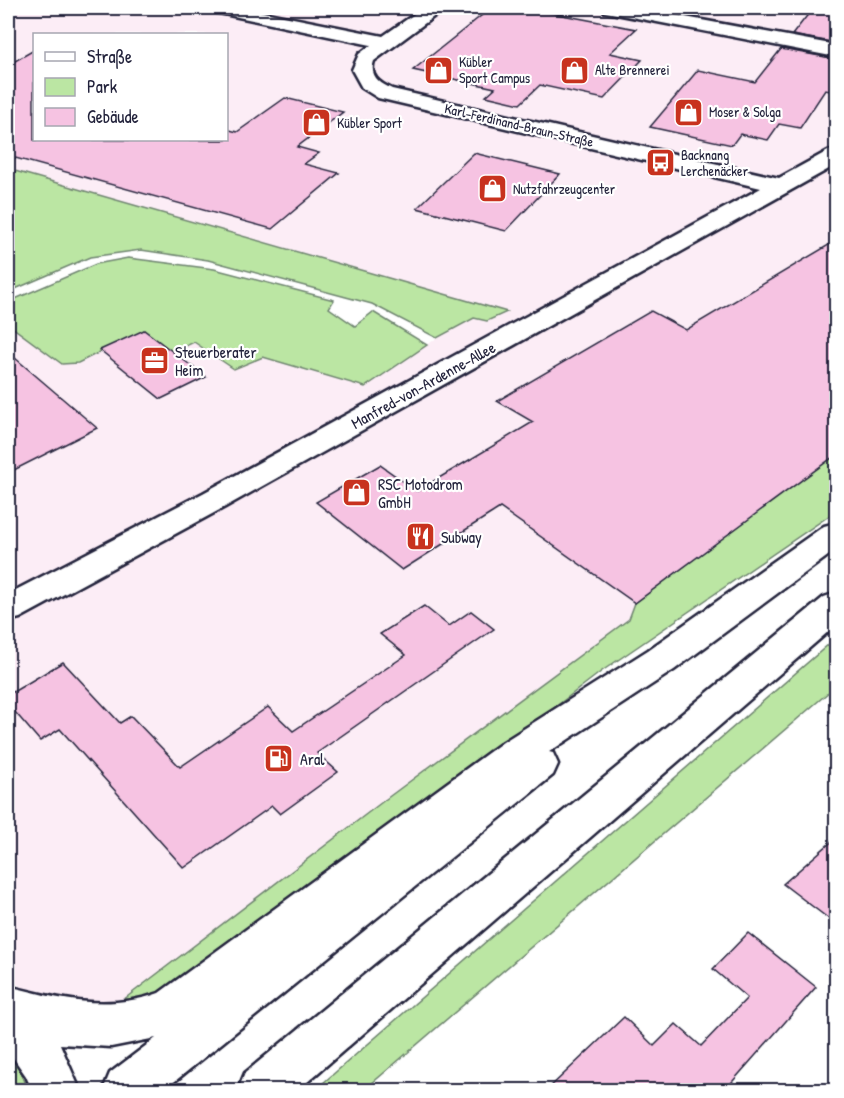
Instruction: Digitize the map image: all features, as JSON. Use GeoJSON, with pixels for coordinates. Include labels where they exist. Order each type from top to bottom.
{"type":"FeatureCollection","features":[{"type":"Feature","properties":{"kind":"street"},"geometry":{"type":"LineString","coordinates":[[219,8],[387,43]]}},
{"type":"Feature","properties":{"kind":"street","name":"Karl-Ferdinand-Braun-Straße"},"geometry":{"type":"LineString","coordinates":[[434,8],[366,58],[362,65],[362,73],[369,84],[385,94],[782,186]]}},
{"type":"Feature","properties":{"kind":"street"},"geometry":{"type":"LineString","coordinates":[[611,8],[837,51]]}},
{"type":"Feature","properties":{"kind":"street","name":"Manfred-von-Ardenne-Allee"},"geometry":{"type":"LineString","coordinates":[[8,609],[214,500],[837,156]]}},
{"type":"Feature","properties":{"kind":"street"},"geometry":{"type":"LineString","coordinates":[[8,1008],[43,1021],[82,1026],[149,1020],[174,1009],[517,753],[661,660],[837,534]]}},
{"type":"Feature","properties":{"kind":"street"},"geometry":{"type":"LineString","coordinates":[[262,1090],[837,606]]}},
{"type":"Feature","properties":{"kind":"street"},"geometry":{"type":"LineString","coordinates":[[127,1090],[528,772],[661,660]]}},
{"type":"Feature","properties":{"kind":"street"},"geometry":{"type":"LineString","coordinates":[[8,1015],[29,1039],[46,1066],[57,1090]]}},
{"type":"Feature","properties":{"kind":"shaded area"},"geometry":{"type":"Polygon","coordinates":[[[8,8],[836,8],[836,454],[635,603],[629,619],[390,796],[119,1003],[55,1001],[20,986],[8,978],[8,324],[62,364],[97,354],[100,350],[144,330],[194,342],[234,369],[263,357],[365,387],[437,338],[474,318],[487,321],[507,312],[8,169],[8,8]]]}},
{"type":"Feature","properties":{"kind":"green space"},"geometry":{"type":"Polygon","coordinates":[[[8,169],[507,312],[487,321],[474,318],[437,338],[372,304],[208,260],[141,250],[90,257],[8,292],[8,169]]]}},
{"type":"Feature","properties":{"kind":"green space"},"geometry":{"type":"Polygon","coordinates":[[[128,258],[214,269],[334,300],[329,308],[355,326],[373,312],[427,345],[365,387],[263,357],[234,369],[194,342],[173,352],[144,330],[78,363],[62,364],[8,324],[8,302],[96,264],[128,258]]]}},
{"type":"Feature","properties":{"kind":"green space"},"geometry":{"type":"Polygon","coordinates":[[[836,454],[836,511],[602,671],[228,958],[165,993],[119,1003],[390,796],[629,619],[635,603],[836,454]]]}},
{"type":"Feature","properties":{"kind":"green space"},"geometry":{"type":"Polygon","coordinates":[[[836,638],[836,686],[364,1090],[315,1090],[836,638]]]}},
{"type":"Feature","properties":{"kind":"green space"},"geometry":{"type":"Polygon","coordinates":[[[8,1052],[15,1061],[29,1090],[8,1090],[8,1052]]]}},
{"type":"Feature","properties":{"kind":"building"},"geometry":{"type":"Polygon","coordinates":[[[491,8],[525,8],[636,29],[610,53],[642,60],[604,99],[540,85],[520,104],[486,96],[495,88],[413,70],[491,8]]]}},
{"type":"Feature","properties":{"kind":"building"},"geometry":{"type":"Polygon","coordinates":[[[813,8],[837,8],[837,43],[792,35],[813,8]]]}},
{"type":"Feature","properties":{"kind":"building"},"geometry":{"type":"Polygon","coordinates":[[[781,49],[837,59],[837,92],[825,90],[800,128],[779,124],[768,140],[740,134],[732,145],[650,127],[698,70],[755,82],[781,49]]]}},
{"type":"Feature","properties":{"kind":"building"},"geometry":{"type":"Polygon","coordinates":[[[33,51],[33,141],[228,141],[228,130],[237,132],[285,98],[343,112],[297,147],[319,153],[304,164],[339,173],[272,229],[8,156],[8,65],[33,51]]]}},
{"type":"Feature","properties":{"kind":"building"},"geometry":{"type":"Polygon","coordinates":[[[474,153],[560,174],[506,231],[417,208],[474,153]]]}},
{"type":"Feature","properties":{"kind":"building"},"geometry":{"type":"Polygon","coordinates":[[[837,240],[837,454],[635,603],[500,508],[402,570],[316,502],[380,465],[417,491],[533,422],[497,401],[651,311],[686,330],[837,240]]]}},
{"type":"Feature","properties":{"kind":"building"},"geometry":{"type":"Polygon","coordinates":[[[144,330],[206,377],[161,399],[100,350],[144,330]]]}},
{"type":"Feature","properties":{"kind":"building"},"geometry":{"type":"Polygon","coordinates":[[[8,352],[97,428],[8,473],[8,352]]]}},
{"type":"Feature","properties":{"kind":"building"},"geometry":{"type":"Polygon","coordinates":[[[424,606],[449,626],[471,611],[494,629],[317,753],[338,772],[280,814],[272,806],[184,868],[60,729],[40,741],[8,704],[8,695],[63,662],[120,723],[131,716],[180,767],[268,707],[293,731],[406,655],[380,634],[424,606]]]}},
{"type":"Feature","properties":{"kind":"building"},"geometry":{"type":"Polygon","coordinates":[[[837,837],[837,925],[783,884],[837,837]]]}},
{"type":"Feature","properties":{"kind":"building"},"geometry":{"type":"Polygon","coordinates":[[[748,933],[816,987],[725,1090],[547,1090],[624,1017],[654,1046],[676,1024],[701,1046],[747,998],[713,969],[748,933]]]}},
{"type":"Feature","properties":{"kind":"place","name":"Kübler Sport Campus"},"geometry":{"type":"Point","coordinates":[438,70]}},
{"type":"Feature","properties":{"kind":"place","name":"Alte Brennerei"},"geometry":{"type":"Point","coordinates":[574,70]}},
{"type":"Feature","properties":{"kind":"place","name":"Moser & Solga"},"geometry":{"type":"Point","coordinates":[688,112]}},
{"type":"Feature","properties":{"kind":"place","name":"Kübler Sport"},"geometry":{"type":"Point","coordinates":[316,123]}},
{"type":"Feature","properties":{"kind":"place","name":"Backnang Lerchenäcker"},"geometry":{"type":"Point","coordinates":[660,163]}},
{"type":"Feature","properties":{"kind":"place","name":"Nutzfahrzeugcenter"},"geometry":{"type":"Point","coordinates":[492,189]}},
{"type":"Feature","properties":{"kind":"place","name":"Steuerberater Heim"},"geometry":{"type":"Point","coordinates":[154,361]}},
{"type":"Feature","properties":{"kind":"place","name":"RSC Motodrom GmbH"},"geometry":{"type":"Point","coordinates":[357,493]}},
{"type":"Feature","properties":{"kind":"place","name":"Subway"},"geometry":{"type":"Point","coordinates":[420,537]}},
{"type":"Feature","properties":{"kind":"place","name":"Aral"},"geometry":{"type":"Point","coordinates":[279,759]}}]}
